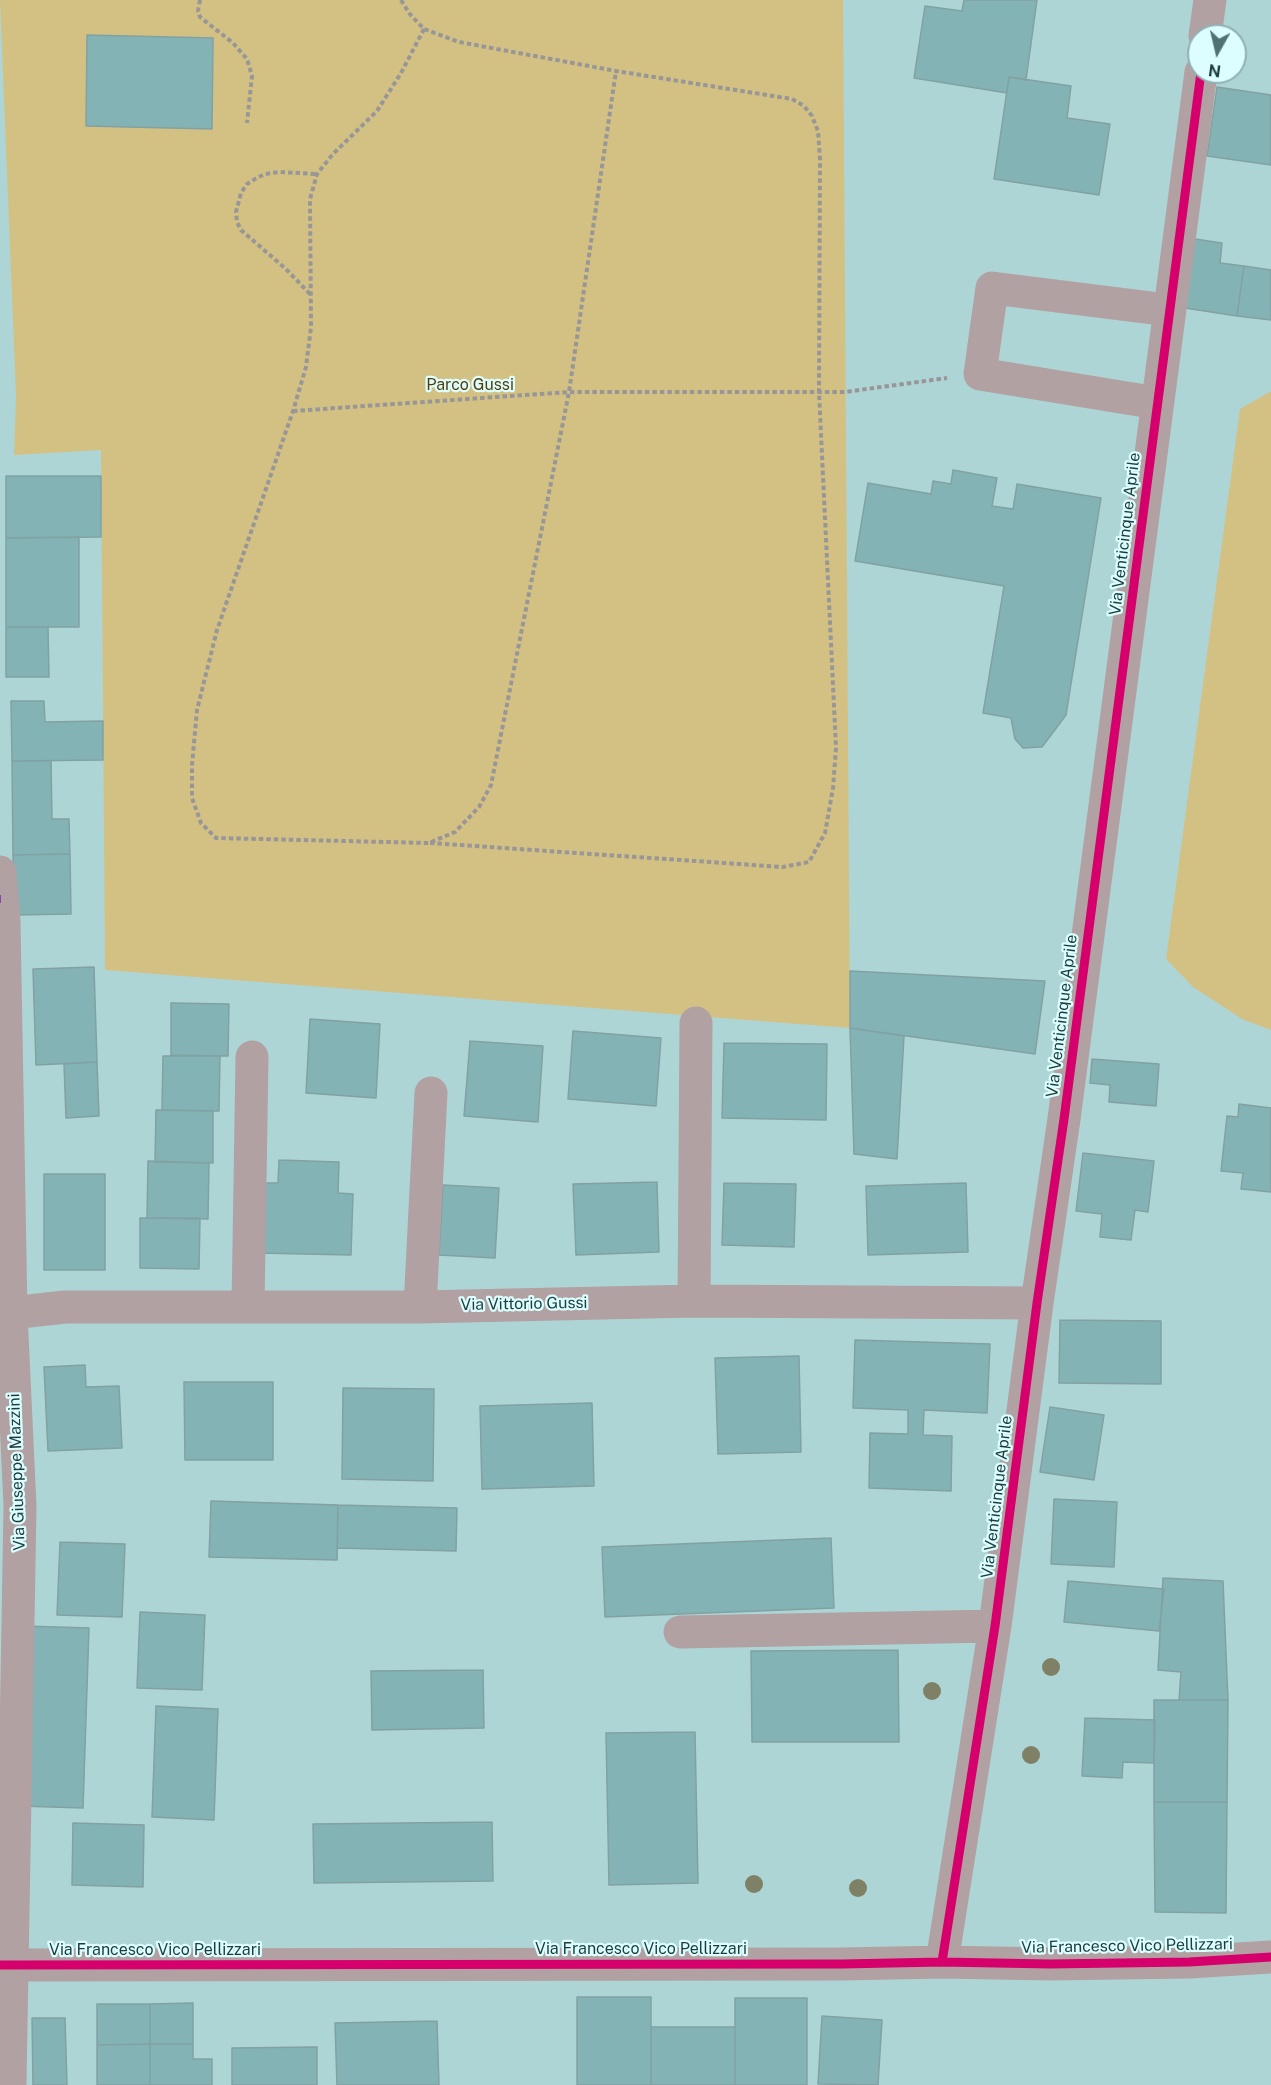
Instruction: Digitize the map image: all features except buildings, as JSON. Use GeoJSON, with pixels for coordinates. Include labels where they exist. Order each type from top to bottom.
{"type":"FeatureCollection","features":[{"type":"Feature","properties":{"kind":"street"},"geometry":{"type":"LineString","coordinates":[[1207,24],[1210,0]]}},
{"type":"Feature","properties":{"kind":"street","name":"Via Venticinque Aprile"},"geometry":{"type":"LineString","coordinates":[[942,1962],[995,1626],[1199,84]]}},
{"type":"Feature","properties":{"kind":"street"},"geometry":{"type":"LineString","coordinates":[[1157,403],[980,374],[992,288],[1168,310]]}},
{"type":"Feature","properties":{"kind":"street","name":"Via Giuseppe Mazzini"},"geometry":{"type":"LineString","coordinates":[[0,872],[11,1312],[20,1506],[6,1965],[10,2085]]}},
{"type":"Feature","properties":{"kind":"street"},"geometry":{"type":"LineString","coordinates":[[694,1300],[696,1023]]}},
{"type":"Feature","properties":{"kind":"street"},"geometry":{"type":"LineString","coordinates":[[248,1306],[252,1057]]}},
{"type":"Feature","properties":{"kind":"street"},"geometry":{"type":"LineString","coordinates":[[420,1307],[431,1092]]}},
{"type":"Feature","properties":{"kind":"street","name":"Via Vittorio Gussi"},"geometry":{"type":"LineString","coordinates":[[11,1312],[65,1307],[420,1307],[694,1300],[1037,1304]]}},
{"type":"Feature","properties":{"kind":"street"},"geometry":{"type":"LineString","coordinates":[[680,1632],[995,1626]]}},
{"type":"Feature","properties":{"kind":"street","name":"Via Francesco Vico Pellizzari"},"geometry":{"type":"LineString","coordinates":[[6,1965],[942,1962],[1050,1964],[1190,1962],[1271,1957]]}},
{"type":"Feature","properties":{"kind":"path"},"geometry":{"type":"LineString","coordinates":[[200,0],[198,11],[200,16],[233,43],[247,59],[252,76],[247,123]]}},
{"type":"Feature","properties":{"kind":"path"},"geometry":{"type":"LineString","coordinates":[[400,0],[424,29],[459,42],[616,71],[792,99],[804,106],[812,116],[818,131],[820,159],[819,392],[836,748],[833,788],[825,833],[808,862],[783,867],[429,843],[216,838],[201,823],[192,798],[192,765],[197,710],[217,630],[306,367],[311,327],[310,199],[317,174],[333,154],[377,111],[401,73],[424,29]]}},
{"type":"Feature","properties":{"kind":"path"},"geometry":{"type":"LineString","coordinates":[[429,843],[455,832],[479,807],[492,785],[569,392],[616,71]]}},
{"type":"Feature","properties":{"kind":"path"},"geometry":{"type":"LineString","coordinates":[[311,295],[286,269],[241,230],[236,212],[241,193],[247,184],[265,174],[279,172],[317,174]]}},
{"type":"Feature","properties":{"kind":"path"},"geometry":{"type":"LineString","coordinates":[[293,411],[569,392],[845,392],[980,374]]}},
{"type":"Feature","properties":{"kind":"green space","name":"Parco Gussi"},"geometry":{"type":"Polygon","coordinates":[[[0,0],[843,0],[850,1028],[105,970],[101,450],[14,455],[16,396],[0,0]]]}},
{"type":"Feature","properties":{"kind":"green space"},"geometry":{"type":"Polygon","coordinates":[[[1271,391],[1271,1030],[1242,1019],[1193,987],[1166,959],[1240,409],[1271,391]]]}},
{"type":"Feature","properties":{"kind":"cycle path"},"geometry":{"type":"LineString","coordinates":[[942,1962],[995,1626],[1199,84]]}},
{"type":"Feature","properties":{"kind":"cycle path"},"geometry":{"type":"LineString","coordinates":[[0,1965],[942,1962],[1050,1964],[1189,1962],[1271,1957]]}}]}
